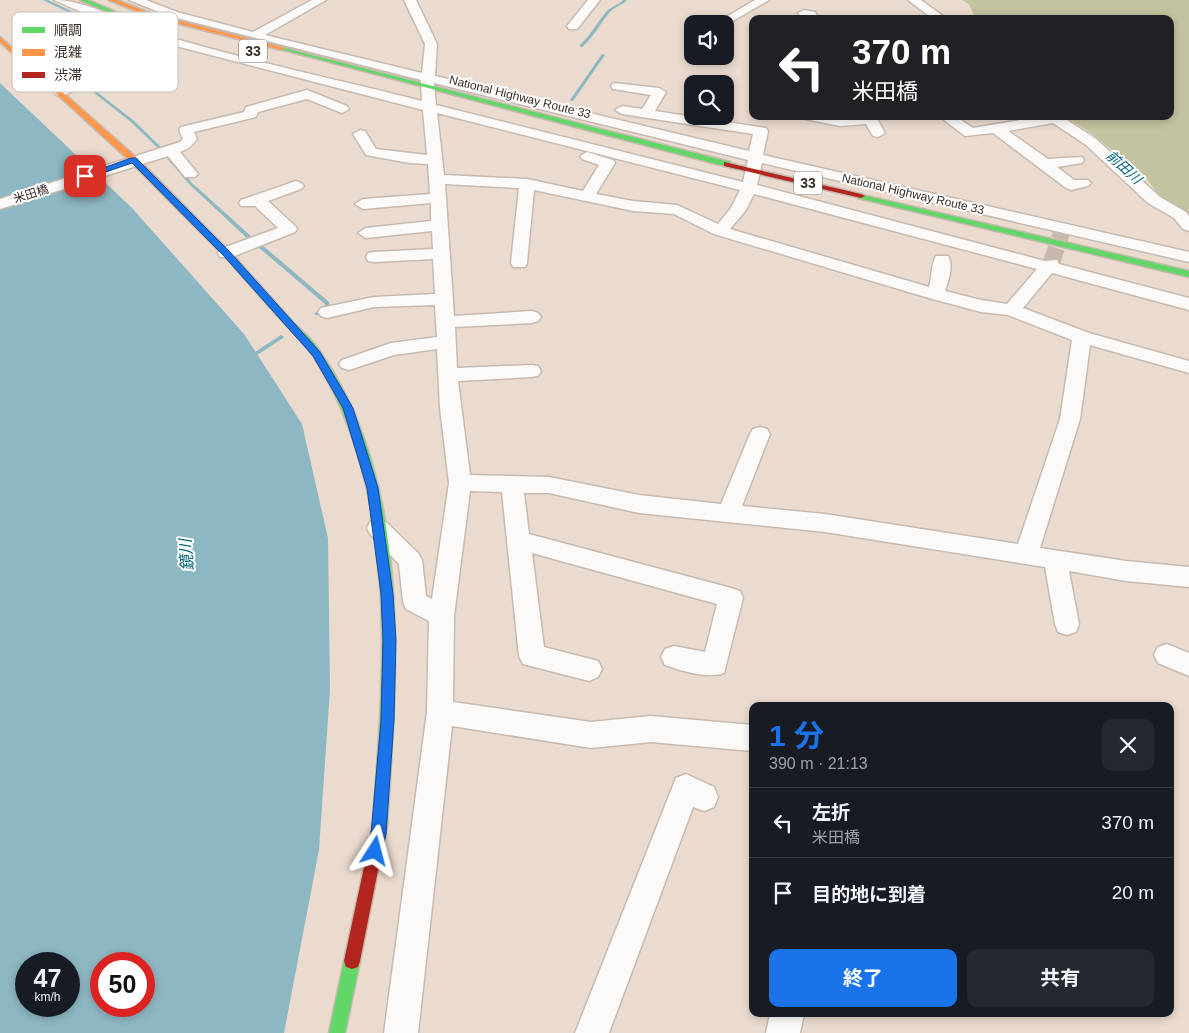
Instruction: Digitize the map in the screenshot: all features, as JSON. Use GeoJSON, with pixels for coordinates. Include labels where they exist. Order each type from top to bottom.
{"type":"FeatureCollection","features":[{"type":"Feature","properties":{"kind":"main road","name":"National Highway Route 33"},"geometry":{"type":"LineString","coordinates":[[83,0],[112,12]]}},
{"type":"Feature","properties":{"kind":"main road","name":"National Highway Route 33"},"geometry":{"type":"LineString","coordinates":[[112,0],[152,12]]}},
{"type":"Feature","properties":{"kind":"main road","name":"National Highway Route 33"},"geometry":{"type":"LineString","coordinates":[[178,20],[396,77],[427,82]]}},
{"type":"Feature","properties":{"kind":"main road","name":"National Highway Route 33"},"geometry":{"type":"LineString","coordinates":[[178,32],[221,44],[427,82]]}},
{"type":"Feature","properties":{"kind":"main road"},"geometry":{"type":"LineString","coordinates":[[0,39],[12,49]]}},
{"type":"Feature","properties":{"kind":"main road"},"geometry":{"type":"LineString","coordinates":[[61,92],[135,161],[226,253],[317,354],[348,408],[372,488],[386,578],[390,640],[388,720],[379,834],[337,1033]]}},
{"type":"Feature","properties":{"kind":"main road","name":"National Highway Route 33"},"geometry":{"type":"LineString","coordinates":[[754,163],[1189,274]]}},
{"type":"Feature","properties":{"kind":"street"},"geometry":{"type":"LineString","coordinates":[[60,0],[89,12]]}},
{"type":"Feature","properties":{"kind":"street"},"geometry":{"type":"LineString","coordinates":[[135,0],[158,12]]}},
{"type":"Feature","properties":{"kind":"street"},"geometry":{"type":"LineString","coordinates":[[254,36],[320,0]]}},
{"type":"Feature","properties":{"kind":"street"},"geometry":{"type":"LineString","coordinates":[[407,1030],[440,712],[442,616],[460,483],[450,408],[447,322],[436,160],[427,82],[431,44],[410,0]]}},
{"type":"Feature","properties":{"kind":"street"},"geometry":{"type":"LineString","coordinates":[[572,26],[594,0]]}},
{"type":"Feature","properties":{"kind":"street"},"geometry":{"type":"LineString","coordinates":[[734,16],[763,0]]}},
{"type":"Feature","properties":{"kind":"street"},"geometry":{"type":"LineString","coordinates":[[914,0],[935,15]]}},
{"type":"Feature","properties":{"kind":"street"},"geometry":{"type":"LineString","coordinates":[[178,19],[254,36],[427,82],[754,163],[1189,257]]}},
{"type":"Feature","properties":{"kind":"street"},"geometry":{"type":"LineString","coordinates":[[178,42],[584,148],[749,188],[1189,304]]}},
{"type":"Feature","properties":{"kind":"street"},"geometry":{"type":"LineString","coordinates":[[618,86],[659,92],[646,114]]}},
{"type":"Feature","properties":{"kind":"street"},"geometry":{"type":"LineString","coordinates":[[179,117],[186,130],[251,114],[251,110],[298,98],[306,94],[342,109]]}},
{"type":"Feature","properties":{"kind":"street"},"geometry":{"type":"LineString","coordinates":[[576,102],[761,131]]}},
{"type":"Feature","properties":{"kind":"street"},"geometry":{"type":"LineString","coordinates":[[720,231],[738,210],[749,188],[761,131],[769,120]]}},
{"type":"Feature","properties":{"kind":"street"},"geometry":{"type":"LineString","coordinates":[[830,120],[840,122],[871,120],[878,133]]}},
{"type":"Feature","properties":{"kind":"street"},"geometry":{"type":"LineString","coordinates":[[952,120],[970,133],[997,124],[1034,120]]}},
{"type":"Feature","properties":{"kind":"street"},"geometry":{"type":"LineString","coordinates":[[1056,120],[1091,142],[1154,200],[1180,216],[1189,226]]}},
{"type":"Feature","properties":{"kind":"street"},"geometry":{"type":"LineString","coordinates":[[997,124],[1071,185],[1084,184]]}},
{"type":"Feature","properties":{"kind":"street","name":"米田橋"},"geometry":{"type":"LineString","coordinates":[[0,204],[185,145],[190,139],[186,130]]}},
{"type":"Feature","properties":{"kind":"street"},"geometry":{"type":"LineString","coordinates":[[360,134],[371,152],[408,159],[436,160]]}},
{"type":"Feature","properties":{"kind":"street"},"geometry":{"type":"LineString","coordinates":[[584,148],[580,155],[608,163],[587,196]]}},
{"type":"Feature","properties":{"kind":"street"},"geometry":{"type":"LineString","coordinates":[[171,150],[190,174]]}},
{"type":"Feature","properties":{"kind":"street"},"geometry":{"type":"LineString","coordinates":[[1045,164],[1077,160]]}},
{"type":"Feature","properties":{"kind":"street"},"geometry":{"type":"LineString","coordinates":[[437,179],[526,184],[633,206],[677,210],[720,231],[935,294],[981,306],[1011,310],[1082,337],[1189,367]]}},
{"type":"Feature","properties":{"kind":"street"},"geometry":{"type":"LineString","coordinates":[[519,263],[526,184]]}},
{"type":"Feature","properties":{"kind":"street"},"geometry":{"type":"LineString","coordinates":[[226,253],[289,229],[251,202],[296,186]]}},
{"type":"Feature","properties":{"kind":"street"},"geometry":{"type":"LineString","coordinates":[[363,204],[438,198]]}},
{"type":"Feature","properties":{"kind":"street"},"geometry":{"type":"LineString","coordinates":[[366,233],[440,226]]}},
{"type":"Feature","properties":{"kind":"street"},"geometry":{"type":"LineString","coordinates":[[374,257],[442,253]]}},
{"type":"Feature","properties":{"kind":"street"},"geometry":{"type":"LineString","coordinates":[[935,294],[941,277],[942,260]]}},
{"type":"Feature","properties":{"kind":"street"},"geometry":{"type":"LineString","coordinates":[[1011,310],[1050,266]]}},
{"type":"Feature","properties":{"kind":"street"},"geometry":{"type":"LineString","coordinates":[[327,312],[374,302],[445,299]]}},
{"type":"Feature","properties":{"kind":"street"},"geometry":{"type":"LineString","coordinates":[[447,322],[532,317]]}},
{"type":"Feature","properties":{"kind":"street"},"geometry":{"type":"LineString","coordinates":[[1026,555],[1070,419],[1082,337]]}},
{"type":"Feature","properties":{"kind":"street"},"geometry":{"type":"LineString","coordinates":[[349,364],[391,349],[447,342]]}},
{"type":"Feature","properties":{"kind":"street"},"geometry":{"type":"LineString","coordinates":[[448,375],[531,371]]}},
{"type":"Feature","properties":{"kind":"street"},"geometry":{"type":"LineString","coordinates":[[728,513],[760,434]]}},
{"type":"Feature","properties":{"kind":"street"},"geometry":{"type":"LineString","coordinates":[[460,483],[549,485],[639,504],[825,523],[1126,572],[1189,577]]}},
{"type":"Feature","properties":{"kind":"street"},"geometry":{"type":"LineString","coordinates":[[512,484],[532,656],[589,669]]}},
{"type":"Feature","properties":{"kind":"street"},"geometry":{"type":"LineString","coordinates":[[378,528],[410,560],[415,602],[442,616]]}},
{"type":"Feature","properties":{"kind":"street"},"geometry":{"type":"LineString","coordinates":[[518,540],[731,598],[715,665],[674,657]]}},
{"type":"Feature","properties":{"kind":"street"},"geometry":{"type":"LineString","coordinates":[[1056,560],[1067,624]]}},
{"type":"Feature","properties":{"kind":"street"},"geometry":{"type":"LineString","coordinates":[[440,712],[591,735],[651,729],[749,738]]}},
{"type":"Feature","properties":{"kind":"street"},"geometry":{"type":"LineString","coordinates":[[592,1033],[686,788],[704,797]]}},
{"type":"Feature","properties":{"kind":"street"},"geometry":{"type":"LineString","coordinates":[[783,1033],[786,1017]]}},
{"type":"Feature","properties":{"kind":"green space"},"geometry":{"type":"Polygon","coordinates":[[[962,0],[1189,0],[1189,215],[1158,194],[1146,178],[1091,133],[1070,120],[1174,120],[1174,15],[974,15],[969,4],[962,0]]]}},
{"type":"Feature","properties":{"kind":"water","name":"鏡川"},"geometry":{"type":"Polygon","coordinates":[[[0,83],[132,208],[244,334],[302,424],[328,538],[330,689],[319,850],[284,1033],[0,1033],[0,83]]]}},
{"type":"Feature","properties":{"kind":"waterway"},"geometry":{"type":"LineString","coordinates":[[45,0],[70,12]]}},
{"type":"Feature","properties":{"kind":"waterway"},"geometry":{"type":"LineString","coordinates":[[581,46],[612,8],[625,0]]}},
{"type":"Feature","properties":{"kind":"waterway"},"geometry":{"type":"LineString","coordinates":[[572,100],[603,55]]}},
{"type":"Feature","properties":{"kind":"waterway"},"geometry":{"type":"LineString","coordinates":[[95,92],[132,121],[161,149]]}},
{"type":"Feature","properties":{"kind":"waterway"},"geometry":{"type":"LineString","coordinates":[[166,155],[190,183],[251,239]]}},
{"type":"Feature","properties":{"kind":"waterway"},"geometry":{"type":"LineString","coordinates":[[259,245],[327,303],[328,306],[317,314]]}},
{"type":"Feature","properties":{"kind":"waterway"},"geometry":{"type":"LineString","coordinates":[[251,357],[281,337]]}},
{"type":"Feature","properties":{"kind":"tunnel"},"geometry":{"type":"LineString","coordinates":[[1051,264],[1062,231]]}},
{"type":"Feature","properties":{"kind":"traffic: fast"},"geometry":{"type":"LineString","coordinates":[[83,0],[112,12]]}},
{"type":"Feature","properties":{"kind":"traffic: fast"},"geometry":{"type":"LineString","coordinates":[[282,48],[727,164]]}},
{"type":"Feature","properties":{"kind":"traffic: fast"},"geometry":{"type":"LineString","coordinates":[[861,196],[1189,274]]}},
{"type":"Feature","properties":{"kind":"traffic: fast"},"geometry":{"type":"LineString","coordinates":[[232,259],[318,355],[346,406],[366,462],[379,522],[386,583],[387,707],[380,825]]}},
{"type":"Feature","properties":{"kind":"traffic: fast"},"geometry":{"type":"LineString","coordinates":[[337,1033],[352,961]]}},
{"type":"Feature","properties":{"kind":"traffic: slow"},"geometry":{"type":"LineString","coordinates":[[112,0],[142,12]]}},
{"type":"Feature","properties":{"kind":"traffic: slow"},"geometry":{"type":"LineString","coordinates":[[178,22],[282,48]]}},
{"type":"Feature","properties":{"kind":"traffic: slow"},"geometry":{"type":"LineString","coordinates":[[0,39],[12,50]]}},
{"type":"Feature","properties":{"kind":"traffic: slow"},"geometry":{"type":"LineString","coordinates":[[59,92],[134,160],[232,259]]}},
{"type":"Feature","properties":{"kind":"traffic: jam"},"geometry":{"type":"LineString","coordinates":[[727,164],[861,196]]}},
{"type":"Feature","properties":{"kind":"traffic: jam"},"geometry":{"type":"LineString","coordinates":[[352,961],[380,825]]}},
{"type":"Feature","properties":{"kind":"route"},"geometry":{"type":"LineString","coordinates":[[85,176],[134,160],[226,253],[317,354],[348,408],[372,488],[386,578],[390,640],[388,720],[379,834],[375,851]]}},
{"type":"Feature","properties":{"kind":"water label","name":"前田川"},"geometry":{"type":"Point","coordinates":[1124,167]}}]}
